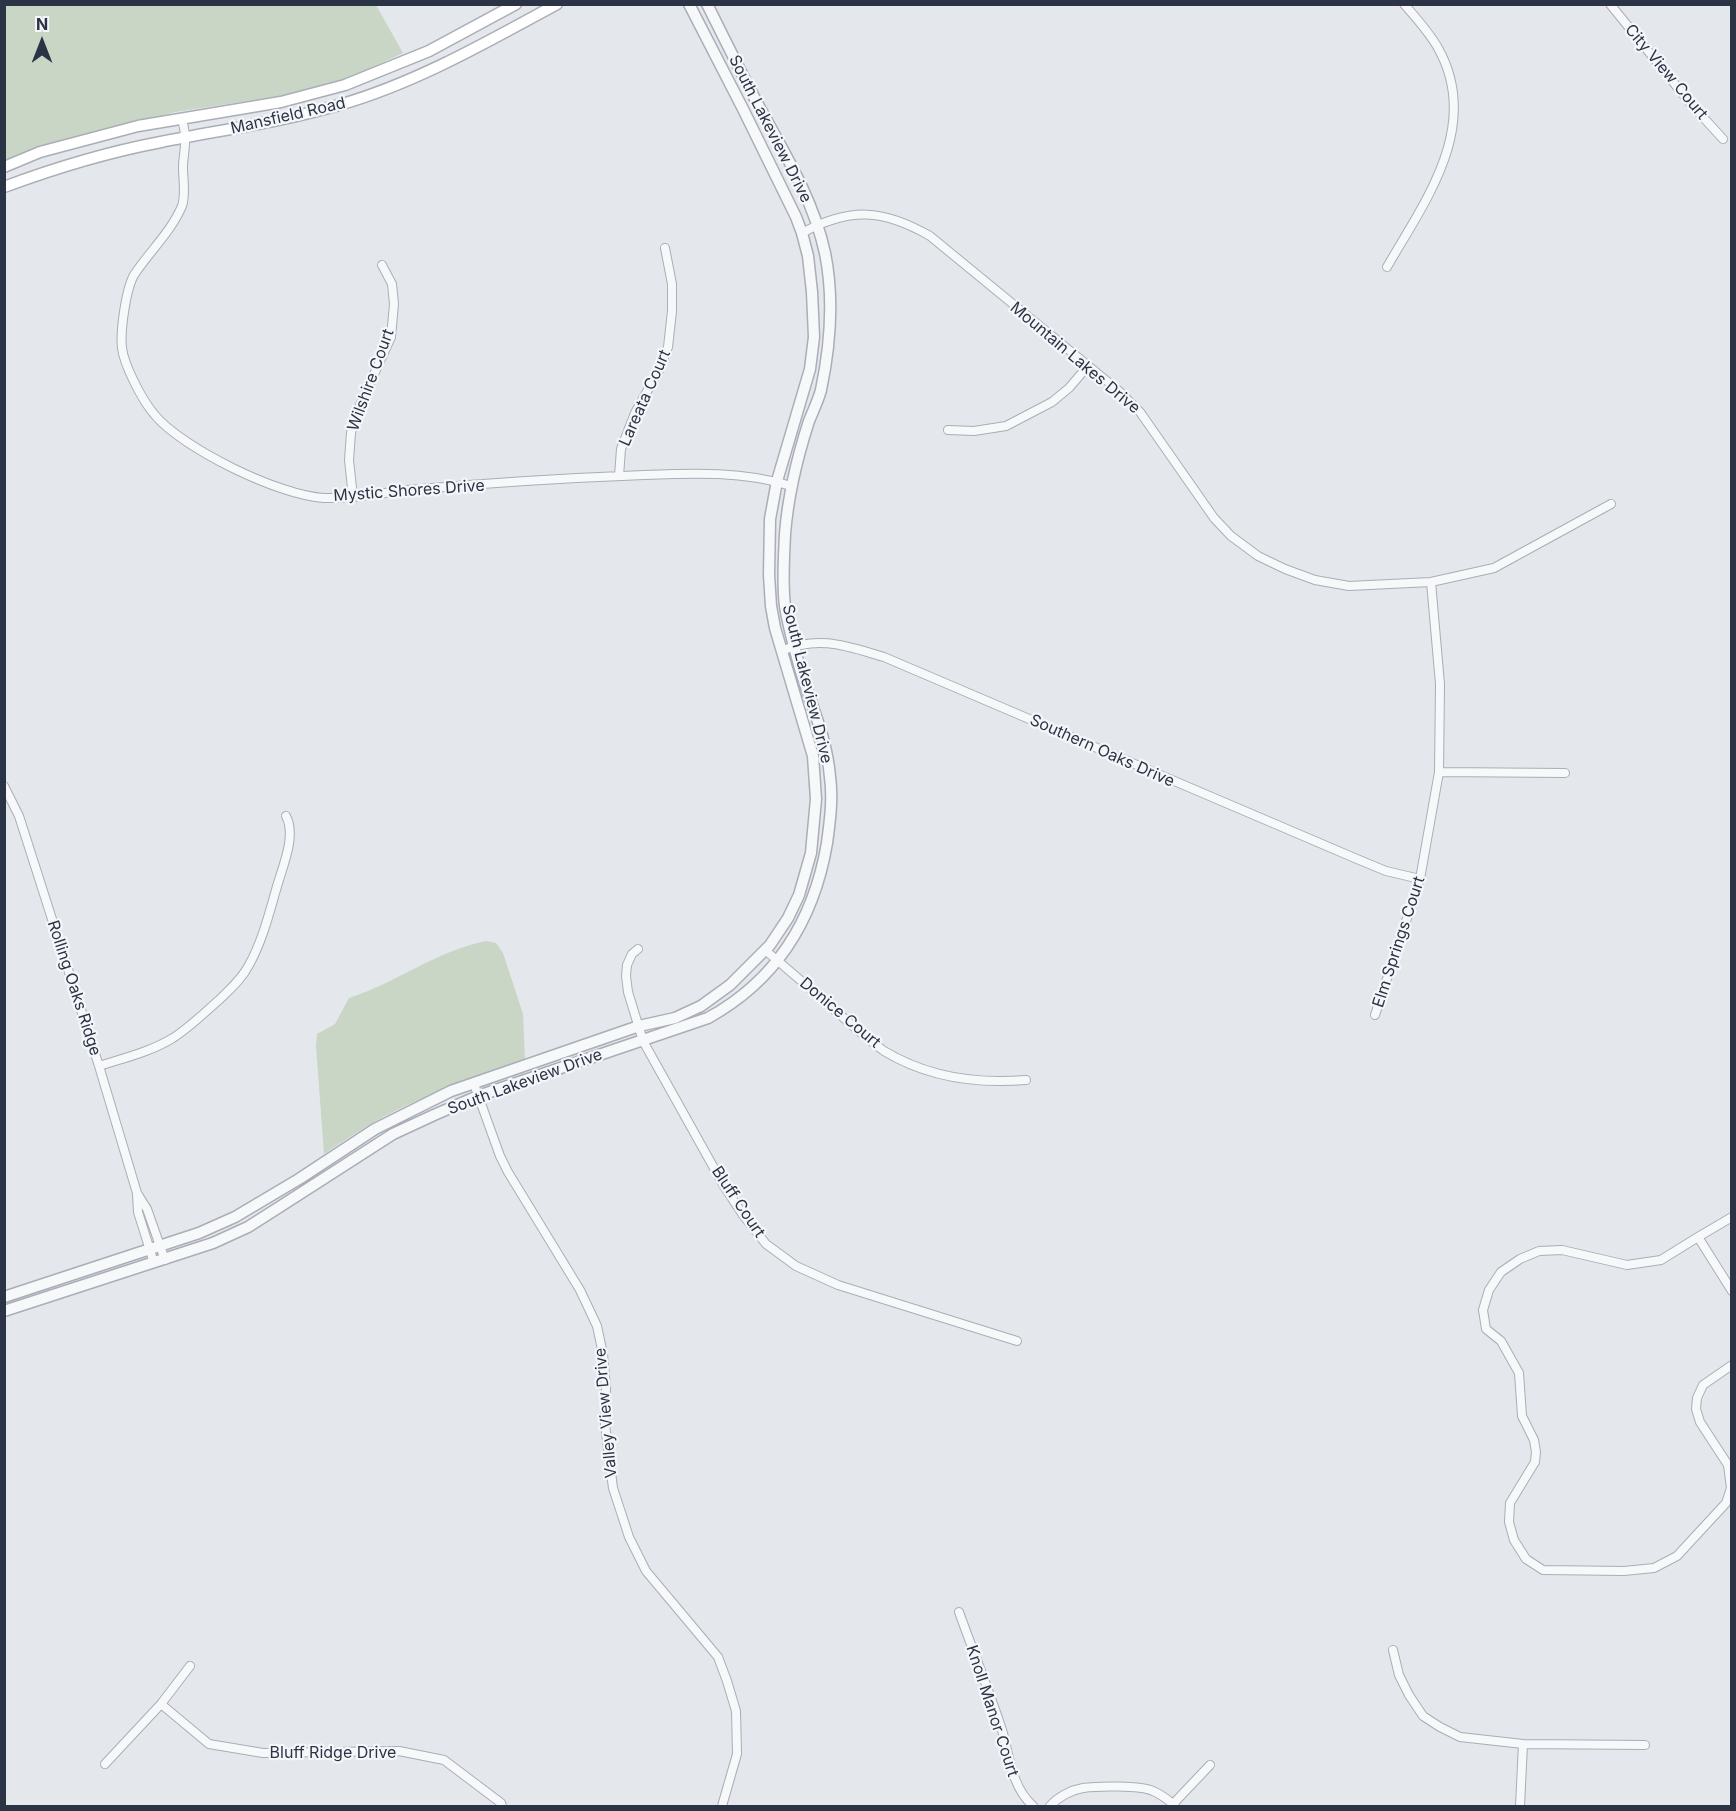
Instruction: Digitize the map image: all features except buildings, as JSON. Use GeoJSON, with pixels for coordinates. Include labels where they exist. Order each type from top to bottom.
{"type":"FeatureCollection","features":[{"type":"Feature","properties":{"kind":"main road","name":"Mansfield Road"},"geometry":{"type":"LineString","coordinates":[[4,167],[40,152],[138,126],[281,102],[345,85],[429,51],[516,4]]}},
{"type":"Feature","properties":{"kind":"main road","name":"Mansfield Road"},"geometry":{"type":"LineString","coordinates":[[4,187],[50,170],[158,142],[295,117],[341,105],[398,84],[462,56],[557,4]]}},
{"type":"Feature","properties":{"kind":"street","name":"South Lakeview Drive"},"geometry":{"type":"LineString","coordinates":[[4,1297],[199,1233],[235,1217],[375,1129],[451,1091],[639,1026],[675,1018],[701,1006],[730,986],[770,945],[799,895],[811,853],[816,799],[813,756],[781,651],[771,606],[769,575],[770,519],[777,481],[810,369],[813,346],[812,292],[808,256],[802,233],[743,109],[689,4]]}},
{"type":"Feature","properties":{"kind":"street","name":"South Lakeview Drive"},"geometry":{"type":"LineString","coordinates":[[4,1311],[213,1243],[248,1227],[393,1134],[478,1096],[708,1018],[742,997],[778,961],[805,920],[823,866],[831,820],[831,777],[821,731],[799,664],[785,606],[785,533],[791,486],[820,393],[829,338],[825,254],[808,199],[797,175],[706,4]]}},
{"type":"Feature","properties":{"kind":"street"},"geometry":{"type":"LineString","coordinates":[[1387,267],[1435,183],[1448,150],[1454,125],[1454,101],[1448,74],[1439,50],[1404,4]]}},
{"type":"Feature","properties":{"kind":"street","name":"City View Court"},"geometry":{"type":"LineString","coordinates":[[1610,4],[1691,104],[1723,139]]}},
{"type":"Feature","properties":{"kind":"street","name":"Mystic Shores Drive"},"geometry":{"type":"LineString","coordinates":[[182,118],[185,137],[183,204],[176,218],[133,278],[122,329],[122,349],[137,387],[154,415],[175,434],[237,471],[272,486],[322,498],[619,476],[722,474],[752,476],[791,486]]}},
{"type":"Feature","properties":{"kind":"street","name":"Mountain Lakes Drive"},"geometry":{"type":"LineString","coordinates":[[802,233],[846,215],[878,214],[917,228],[930,236],[1119,391],[1140,412],[1214,518],[1231,536],[1258,556],[1315,580],[1349,586],[1431,582],[1494,568],[1611,504]]}},
{"type":"Feature","properties":{"kind":"street","name":"Lareata Court"},"geometry":{"type":"LineString","coordinates":[[619,476],[621,449],[635,414],[659,370],[668,347],[672,284],[665,248]]}},
{"type":"Feature","properties":{"kind":"street","name":"Wilshire Court"},"geometry":{"type":"LineString","coordinates":[[352,497],[349,460],[351,433],[356,414],[391,336],[394,304],[392,284],[382,265]]}},
{"type":"Feature","properties":{"kind":"street"},"geometry":{"type":"LineString","coordinates":[[948,430],[1006,426],[1052,402],[1069,388],[1088,367]]}},
{"type":"Feature","properties":{"kind":"street","name":"Elm Springs Court"},"geometry":{"type":"LineString","coordinates":[[1375,1015],[1420,879],[1439,772],[1440,684],[1431,582]]}},
{"type":"Feature","properties":{"kind":"street","name":"Southern Oaks Drive"},"geometry":{"type":"LineString","coordinates":[[781,651],[806,643],[835,643],[884,657],[1347,855],[1386,871],[1420,879]]}},
{"type":"Feature","properties":{"kind":"street"},"geometry":{"type":"LineString","coordinates":[[1439,772],[1565,773]]}},
{"type":"Feature","properties":{"kind":"street","name":"Rolling Oaks Ridge"},"geometry":{"type":"LineString","coordinates":[[4,786],[19,816],[137,1193],[147,1209],[159,1261]]}},
{"type":"Feature","properties":{"kind":"street"},"geometry":{"type":"LineString","coordinates":[[99,1066],[129,1057],[170,1039],[202,1015],[242,977],[262,936],[285,859],[290,831],[286,816]]}},
{"type":"Feature","properties":{"kind":"street","name":"Bluff Court"},"geometry":{"type":"LineString","coordinates":[[638,949],[630,960],[626,976],[628,992],[643,1041],[724,1186],[766,1244],[796,1266],[838,1285],[1017,1341]]}},
{"type":"Feature","properties":{"kind":"street","name":"Donice Court"},"geometry":{"type":"LineString","coordinates":[[765,950],[861,1033],[898,1058],[938,1073],[968,1079],[1000,1082],[1026,1080]]}},
{"type":"Feature","properties":{"kind":"street","name":"Valley View Drive"},"geometry":{"type":"LineString","coordinates":[[474,1084],[504,1164],[580,1290],[597,1326],[603,1354],[606,1388],[605,1425],[612,1488],[629,1537],[646,1571],[718,1658],[728,1681],[736,1711],[737,1754],[722,1806]]}},
{"type":"Feature","properties":{"kind":"street"},"geometry":{"type":"LineString","coordinates":[[316,1167],[325,1178]]}},
{"type":"Feature","properties":{"kind":"street"},"geometry":{"type":"LineString","coordinates":[[1731,1217],[1661,1260],[1627,1265],[1562,1250],[1539,1251],[1520,1259],[1501,1272],[1490,1290],[1483,1310],[1486,1329],[1501,1341],[1518,1373],[1522,1416],[1534,1440],[1536,1452],[1535,1462],[1510,1503],[1509,1522],[1514,1540],[1526,1559],[1543,1570],[1624,1571],[1654,1568],[1677,1556],[1726,1503],[1731,1488],[1728,1465],[1700,1422],[1696,1409],[1697,1398],[1703,1385],[1731,1365]]}},
{"type":"Feature","properties":{"kind":"street"},"geometry":{"type":"LineString","coordinates":[[1698,1237],[1731,1291]]}},
{"type":"Feature","properties":{"kind":"street","name":"Knoll Manor Court"},"geometry":{"type":"LineString","coordinates":[[958,1612],[1002,1731],[1012,1775],[1019,1789],[1033,1806]]}},
{"type":"Feature","properties":{"kind":"street"},"geometry":{"type":"LineString","coordinates":[[1393,1650],[1399,1675],[1423,1716],[1460,1737],[1523,1744],[1644,1745]]}},
{"type":"Feature","properties":{"kind":"street"},"geometry":{"type":"LineString","coordinates":[[105,1764],[162,1704],[190,1666]]}},
{"type":"Feature","properties":{"kind":"street","name":"Bluff Ridge Drive"},"geometry":{"type":"LineString","coordinates":[[162,1704],[209,1744],[263,1753],[399,1751],[444,1760],[502,1806]]}},
{"type":"Feature","properties":{"kind":"street"},"geometry":{"type":"LineString","coordinates":[[1520,1806],[1523,1744]]}},
{"type":"Feature","properties":{"kind":"street"},"geometry":{"type":"LineString","coordinates":[[1050,1806],[1070,1792],[1083,1788],[1135,1787],[1152,1790],[1174,1805],[1209,1765]]}},
{"type":"Feature","properties":{"kind":"green space"},"geometry":{"type":"Polygon","coordinates":[[[5,5],[376,5],[403,53],[326,89],[175,112],[35,153],[5,168],[5,5]]]}},
{"type":"Feature","properties":{"kind":"green space"},"geometry":{"type":"Polygon","coordinates":[[[486,941],[496,943],[503,953],[523,1014],[525,1060],[400,1108],[324,1154],[317,1034],[335,1024],[349,998],[450,952],[486,941]]]}}]}
